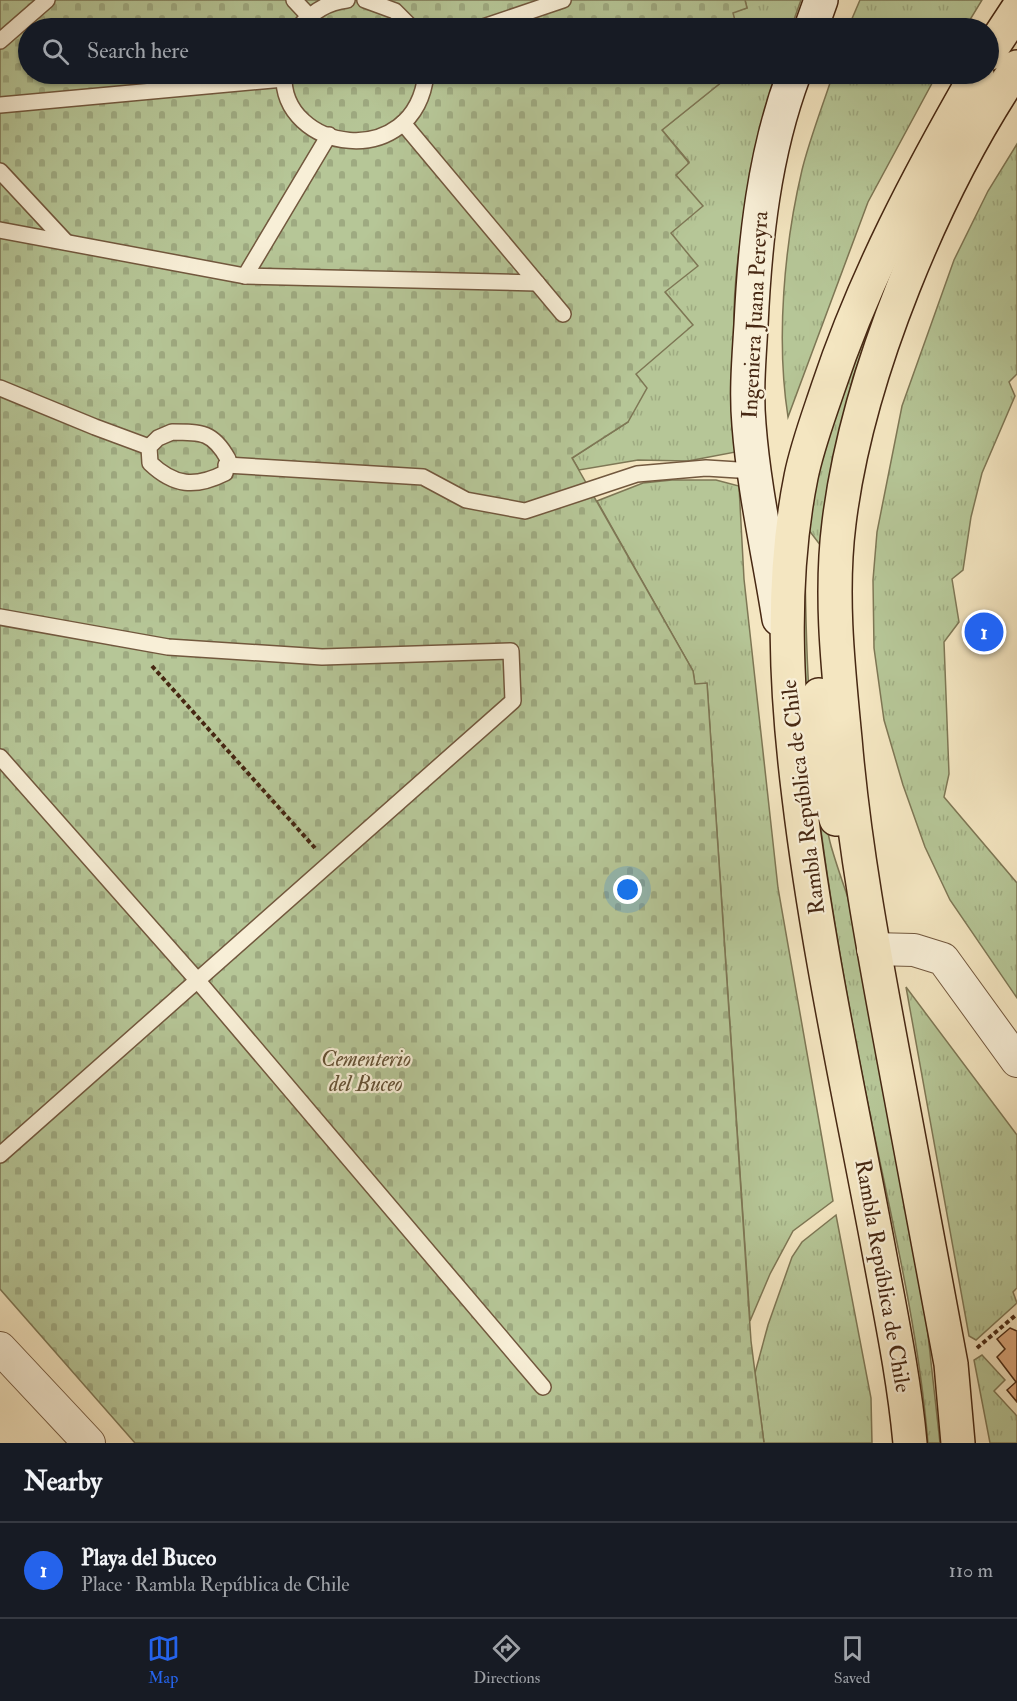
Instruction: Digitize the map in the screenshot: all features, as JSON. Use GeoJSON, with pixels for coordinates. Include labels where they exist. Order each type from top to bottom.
{"type":"FeatureCollection","features":[{"type":"Feature","properties":{"kind":"main road"},"geometry":{"type":"LineString","coordinates":[[815,18],[821,0]]}},
{"type":"Feature","properties":{"kind":"main road"},"geometry":{"type":"LineString","coordinates":[[833,18],[839,0]]}},
{"type":"Feature","properties":{"kind":"main road"},"geometry":{"type":"LineString","coordinates":[[999,37],[1017,10]]}},
{"type":"Feature","properties":{"kind":"main road"},"geometry":{"type":"LineString","coordinates":[[958,1443],[951,1364],[858,862],[849,781],[836,612],[837,545],[843,494],[867,394],[897,302],[936,213],[970,147],[1017,67]]}},
{"type":"Feature","properties":{"kind":"main road","name":"Ingeniera Juana Pereyra"},"geometry":{"type":"LineString","coordinates":[[787,666],[754,471],[747,383],[754,263],[761,202],[776,134],[791,84]]}},
{"type":"Feature","properties":{"kind":"main road","name":"Ingeniera Juana Pereyra"},"geometry":{"type":"LineString","coordinates":[[796,521],[776,493],[768,465],[762,381],[764,307],[776,204],[791,140],[809,84]]}},
{"type":"Feature","properties":{"kind":"main road","name":"Rambla República de Chile"},"geometry":{"type":"LineString","coordinates":[[910,1443],[896,1348],[807,860],[795,764],[787,666],[789,591],[800,480],[810,441],[838,356],[880,253],[942,134],[971,84]]}},
{"type":"Feature","properties":{"kind":"main road"},"geometry":{"type":"LineString","coordinates":[[796,521],[807,540],[814,562],[823,768],[838,824],[858,862]]}},
{"type":"Feature","properties":{"kind":"street"},"geometry":{"type":"LineString","coordinates":[[873,949],[914,950],[943,959],[1017,1061]]}},
{"type":"Feature","properties":{"kind":"street"},"geometry":{"type":"LineString","coordinates":[[0,1348],[89,1443]]}},
{"type":"Feature","properties":{"kind":"lane"},"geometry":{"type":"LineString","coordinates":[[26,18],[47,0]]}},
{"type":"Feature","properties":{"kind":"lane"},"geometry":{"type":"LineString","coordinates":[[294,0],[309,16],[325,6],[347,0]]}},
{"type":"Feature","properties":{"kind":"lane"},"geometry":{"type":"LineString","coordinates":[[365,0],[382,2],[402,18]]}},
{"type":"Feature","properties":{"kind":"lane"},"geometry":{"type":"LineString","coordinates":[[510,18],[563,0]]}},
{"type":"Feature","properties":{"kind":"lane"},"geometry":{"type":"LineString","coordinates":[[0,41],[18,25]]}},
{"type":"Feature","properties":{"kind":"lane"},"geometry":{"type":"LineString","coordinates":[[0,105],[206,84]]}},
{"type":"Feature","properties":{"kind":"lane"},"geometry":{"type":"LineString","coordinates":[[286,84],[290,100],[302,119],[320,132],[340,140],[363,141],[384,135],[403,123],[416,107],[425,84]]}},
{"type":"Feature","properties":{"kind":"lane"},"geometry":{"type":"LineString","coordinates":[[403,123],[563,314]]}},
{"type":"Feature","properties":{"kind":"lane"},"geometry":{"type":"LineString","coordinates":[[245,276],[329,135]]}},
{"type":"Feature","properties":{"kind":"lane"},"geometry":{"type":"LineString","coordinates":[[0,171],[66,243]]}},
{"type":"Feature","properties":{"kind":"lane"},"geometry":{"type":"LineString","coordinates":[[0,230],[245,276],[537,283]]}},
{"type":"Feature","properties":{"kind":"lane"},"geometry":{"type":"LineString","coordinates":[[0,388],[149,447]]}},
{"type":"Feature","properties":{"kind":"lane"},"geometry":{"type":"LineString","coordinates":[[172,432],[195,432],[209,436],[220,445],[228,459],[225,472],[208,481],[186,483],[165,477],[150,464],[149,447],[158,438],[172,432]]}},
{"type":"Feature","properties":{"kind":"lane"},"geometry":{"type":"LineString","coordinates":[[226,465],[423,477],[466,500],[525,511],[637,474],[706,468],[754,471]]}},
{"type":"Feature","properties":{"kind":"lane"},"geometry":{"type":"LineString","coordinates":[[0,617],[168,647],[322,657],[511,651],[513,701],[0,1155]]}},
{"type":"Feature","properties":{"kind":"lane"},"geometry":{"type":"LineString","coordinates":[[0,757],[198,981],[543,1387]]}},
{"type":"Feature","properties":{"kind":"path"},"geometry":{"type":"LineString","coordinates":[[130,640],[329,864]]}},
{"type":"Feature","properties":{"kind":"path"},"geometry":{"type":"LineString","coordinates":[[951,1364],[974,1351],[1017,1314]]}},
{"type":"Feature","properties":{"kind":"green space","name":"Cementerio del Buceo"},"geometry":{"type":"Polygon","coordinates":[[[0,0],[745,0],[747,8],[733,13],[734,18],[18,18],[18,84],[719,84],[662,130],[689,163],[676,175],[703,206],[671,233],[698,266],[665,292],[693,325],[636,374],[647,388],[628,422],[572,458],[693,671],[695,684],[707,683],[751,1341],[764,1443],[135,1443],[0,1289],[0,0]]]}},
{"type":"Feature","properties":{"kind":"green space"},"geometry":{"type":"Polygon","coordinates":[[[745,0],[801,0],[795,18],[734,18],[732,12],[747,8],[745,0]]]}},
{"type":"Feature","properties":{"kind":"green space"},"geometry":{"type":"Polygon","coordinates":[[[860,0],[982,0],[971,18],[852,18],[860,0]]]}},
{"type":"Feature","properties":{"kind":"green space"},"geometry":{"type":"Polygon","coordinates":[[[719,84],[774,84],[749,188],[736,282],[734,354],[741,451],[688,461],[638,460],[579,470],[572,458],[628,422],[635,374],[692,325],[665,292],[676,175],[689,162],[662,130],[719,84]]]}},
{"type":"Feature","properties":{"kind":"green space"},"geometry":{"type":"Polygon","coordinates":[[[830,84],[932,84],[868,202],[788,417],[784,387],[782,325],[786,261],[796,199],[813,134],[830,84]]]}},
{"type":"Feature","properties":{"kind":"green space"},"geometry":{"type":"Polygon","coordinates":[[[1017,144],[1017,374],[1009,382],[1015,396],[982,473],[971,517],[963,570],[952,579],[959,622],[944,642],[949,774],[944,797],[1017,883],[1017,998],[950,900],[925,847],[903,785],[884,720],[874,648],[873,580],[877,532],[902,406],[954,260],[988,191],[1017,144]]]}},
{"type":"Feature","properties":{"kind":"green space"},"geometry":{"type":"Polygon","coordinates":[[[907,231],[853,377],[828,483],[821,546],[808,529],[816,480],[832,419],[907,231]]]}},
{"type":"Feature","properties":{"kind":"green space"},"geometry":{"type":"Polygon","coordinates":[[[672,480],[716,480],[739,486],[744,579],[778,888],[833,1201],[793,1231],[770,1274],[750,1321],[707,684],[695,684],[693,671],[597,501],[643,483],[672,480]]]}},
{"type":"Feature","properties":{"kind":"green space"},"geometry":{"type":"Polygon","coordinates":[[[805,561],[810,702],[817,773],[830,842],[848,898],[927,1326],[940,1443],[928,1443],[920,1372],[908,1302],[852,1024],[836,931],[806,705],[802,618],[805,561]]]}},
{"type":"Feature","properties":{"kind":"green space"},"geometry":{"type":"Polygon","coordinates":[[[906,987],[1017,1135],[1017,1288],[1013,1292],[1017,1303],[976,1340],[969,1336],[906,987]]]}},
{"type":"Feature","properties":{"kind":"green space"},"geometry":{"type":"Polygon","coordinates":[[[836,1215],[871,1398],[872,1443],[764,1443],[755,1373],[768,1325],[792,1257],[802,1242],[836,1215]]]}},
{"type":"Feature","properties":{"kind":"green space"},"geometry":{"type":"Polygon","coordinates":[[[982,1355],[1005,1380],[994,1391],[1017,1416],[1017,1443],[990,1443],[974,1360],[982,1355]]]}},
{"type":"Feature","properties":{"kind":"building"},"geometry":{"type":"Polygon","coordinates":[[[1010,1328],[1017,1331],[1017,1402],[1007,1390],[1016,1382],[997,1357],[1005,1349],[997,1339],[1010,1328]]]}},
{"type":"Feature","properties":{"kind":"place","name":"Playa del Buceo"},"geometry":{"type":"Point","coordinates":[984,632]}}]}
